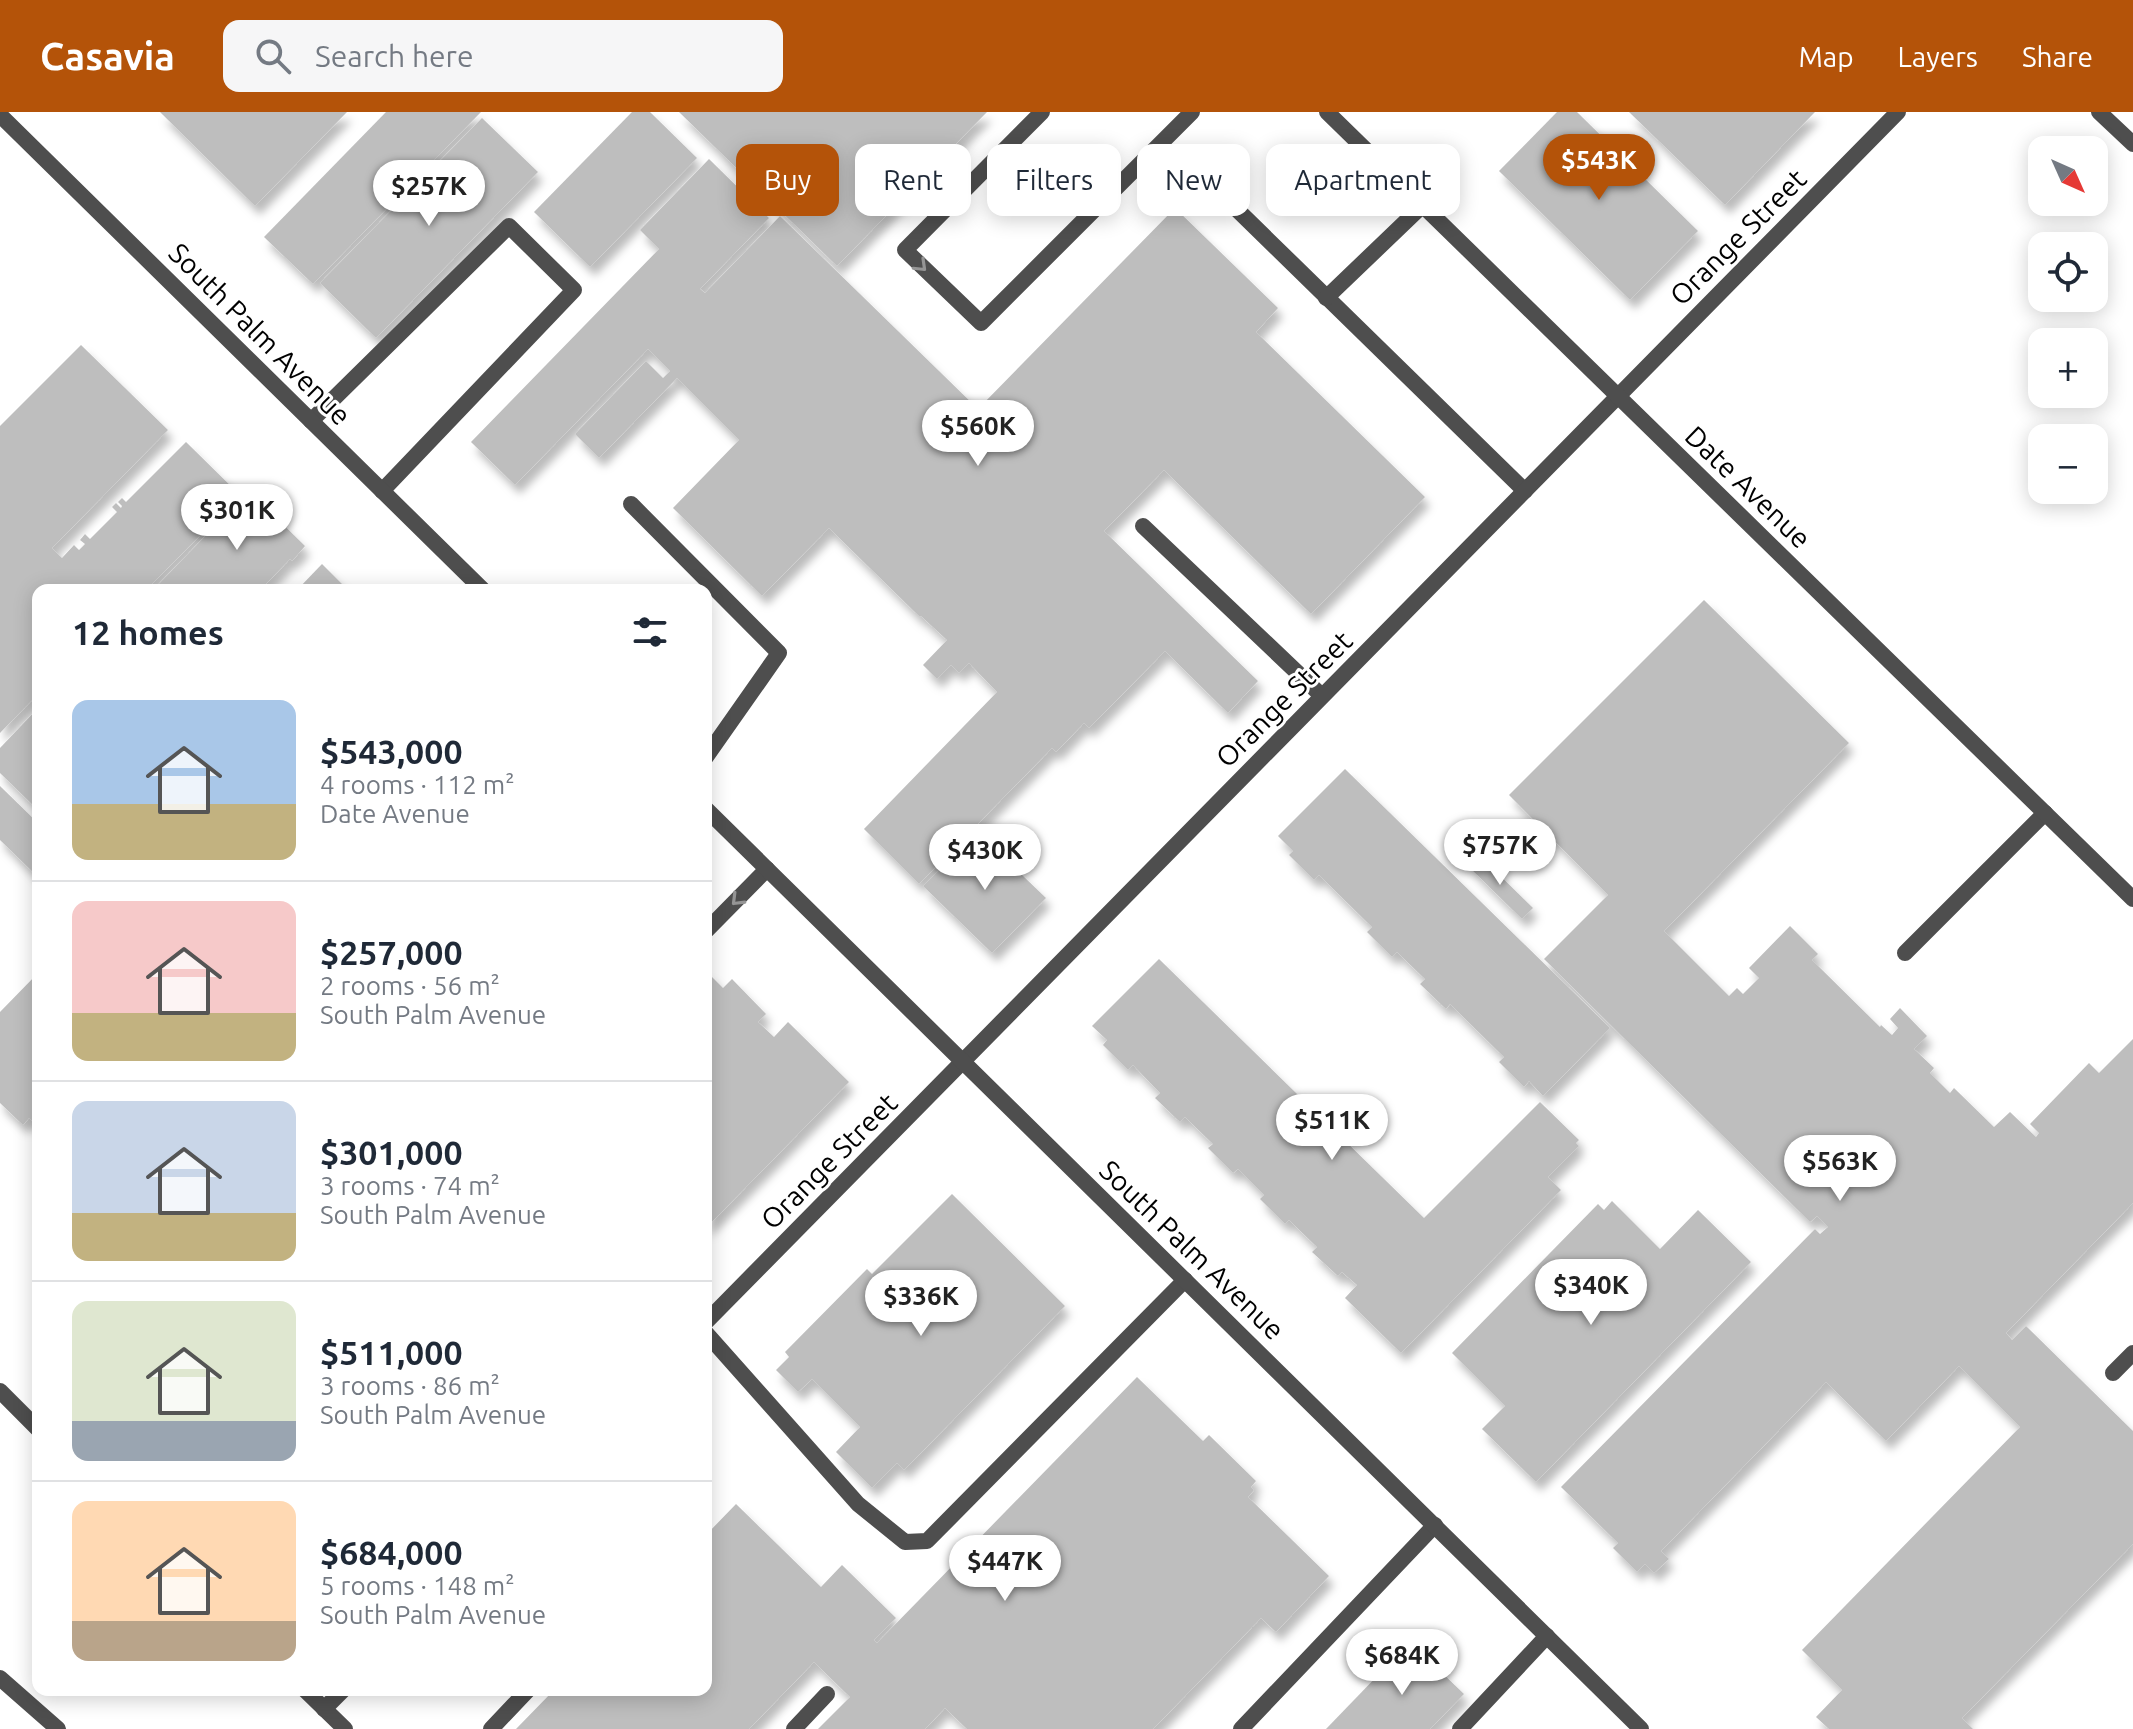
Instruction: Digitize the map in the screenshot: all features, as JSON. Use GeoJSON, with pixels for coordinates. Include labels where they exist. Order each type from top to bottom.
{"type":"FeatureCollection","features":[{"type":"Feature","properties":{"kind":"street"},"geometry":{"type":"LineString","coordinates":[[1042,112],[905,250],[981,323],[1192,112]]}},
{"type":"Feature","properties":{"kind":"street","name":"Date Avenue"},"geometry":{"type":"LineString","coordinates":[[1327,112],[1360,144]]}},
{"type":"Feature","properties":{"kind":"street","name":"Orange Street"},"geometry":{"type":"LineString","coordinates":[[712,1316],[1898,112]]}},
{"type":"Feature","properties":{"kind":"street"},"geometry":{"type":"LineString","coordinates":[[2099,112],[2133,144]]}},
{"type":"Feature","properties":{"kind":"street","name":"South Palm Avenue"},"geometry":{"type":"LineString","coordinates":[[0,115],[477,584]]}},
{"type":"Feature","properties":{"kind":"street"},"geometry":{"type":"LineString","coordinates":[[1243,216],[1525,491]]}},
{"type":"Feature","properties":{"kind":"street"},"geometry":{"type":"LineString","coordinates":[[1326,298],[1412,216]]}},
{"type":"Feature","properties":{"kind":"street","name":"Date Avenue"},"geometry":{"type":"LineString","coordinates":[[1434,216],[2133,899]]}},
{"type":"Feature","properties":{"kind":"street"},"geometry":{"type":"LineString","coordinates":[[311,421],[509,226],[574,290],[382,491]]}},
{"type":"Feature","properties":{"kind":"street"},"geometry":{"type":"LineString","coordinates":[[631,504],[710,584]]}},
{"type":"Feature","properties":{"kind":"street"},"geometry":{"type":"LineString","coordinates":[[1143,526],[1322,696]]}},
{"type":"Feature","properties":{"kind":"street"},"geometry":{"type":"LineString","coordinates":[[712,586],[779,653],[712,748]]}},
{"type":"Feature","properties":{"kind":"street"},"geometry":{"type":"LineString","coordinates":[[1905,953],[2045,813]]}},
{"type":"Feature","properties":{"kind":"street","name":"South Palm Avenue"},"geometry":{"type":"LineString","coordinates":[[712,815],[1639,1728]]}},
{"type":"Feature","properties":{"kind":"street"},"geometry":{"type":"LineString","coordinates":[[712,925],[767,869]]}},
{"type":"Feature","properties":{"kind":"street"},"geometry":{"type":"LineString","coordinates":[[712,1340],[858,1504],[905,1542],[927,1541],[1185,1280]]}},
{"type":"Feature","properties":{"kind":"street"},"geometry":{"type":"LineString","coordinates":[[2113,1373],[2133,1353]]}},
{"type":"Feature","properties":{"kind":"street"},"geometry":{"type":"LineString","coordinates":[[0,1391],[32,1423]]}},
{"type":"Feature","properties":{"kind":"street"},"geometry":{"type":"LineString","coordinates":[[1241,1729],[1435,1525]]}},
{"type":"Feature","properties":{"kind":"street"},"geometry":{"type":"LineString","coordinates":[[1460,1729],[1547,1636]]}},
{"type":"Feature","properties":{"kind":"street"},"geometry":{"type":"LineString","coordinates":[[0,1678],[58,1729]]}},
{"type":"Feature","properties":{"kind":"street"},"geometry":{"type":"LineString","coordinates":[[794,1729],[827,1694]]}},
{"type":"Feature","properties":{"kind":"street"},"geometry":{"type":"LineString","coordinates":[[311,1696],[345,1729]]}},
{"type":"Feature","properties":{"kind":"street"},"geometry":{"type":"LineString","coordinates":[[324,1709],[337,1696]]}},
{"type":"Feature","properties":{"kind":"street"},"geometry":{"type":"LineString","coordinates":[[491,1729],[522,1696]]}},
{"type":"Feature","properties":{"kind":"building"},"geometry":{"type":"Polygon","coordinates":[[[160,112],[347,112],[255,206],[160,112]]]}},
{"type":"Feature","properties":{"kind":"building"},"geometry":{"type":"Polygon","coordinates":[[[386,112],[481,112],[313,284],[264,237],[386,112]]]}},
{"type":"Feature","properties":{"kind":"building"},"geometry":{"type":"Polygon","coordinates":[[[632,112],[650,112],[697,158],[590,267],[534,212],[632,112]]]}},
{"type":"Feature","properties":{"kind":"building"},"geometry":{"type":"Polygon","coordinates":[[[679,112],[987,112],[956,144],[855,144],[855,216],[886,216],[837,266],[786,216],[839,216],[839,144],[736,144],[736,168],[679,112]]]}},
{"type":"Feature","properties":{"kind":"building"},"geometry":{"type":"Polygon","coordinates":[[[1557,112],[1577,112],[1698,231],[1630,300],[1499,171],[1557,112]]]}},
{"type":"Feature","properties":{"kind":"building"},"geometry":{"type":"Polygon","coordinates":[[[1629,112],[1815,112],[1725,205],[1629,112]]]}},
{"type":"Feature","properties":{"kind":"building"},"geometry":{"type":"Polygon","coordinates":[[[482,118],[538,172],[376,338],[320,283],[482,118]]]}},
{"type":"Feature","properties":{"kind":"building"},"geometry":{"type":"Polygon","coordinates":[[[709,159],[736,186],[736,216],[769,218],[700,289],[705,293],[780,216],[978,409],[1167,216],[1183,216],[1278,308],[1256,332],[1425,497],[1311,614],[1164,470],[1104,531],[1258,681],[1228,713],[1165,651],[1089,728],[1084,723],[1056,752],[1052,748],[919,884],[864,829],[997,692],[969,663],[959,673],[951,665],[937,679],[923,665],[947,640],[829,528],[762,596],[673,508],[739,440],[677,378],[599,458],[575,434],[646,361],[663,378],[670,371],[648,349],[515,485],[471,442],[659,249],[640,230],[709,159]]]}},
{"type":"Feature","properties":{"kind":"building"},"geometry":{"type":"Polygon","coordinates":[[[81,345],[168,430],[52,548],[62,558],[74,545],[79,550],[85,544],[80,540],[85,534],[90,539],[117,512],[112,507],[116,503],[121,508],[118,502],[122,498],[126,502],[186,442],[240,495],[152,584],[32,584],[32,700],[0,733],[0,426],[81,345]]]}},
{"type":"Feature","properties":{"kind":"building"},"geometry":{"type":"Polygon","coordinates":[[[249,491],[305,546],[266,584],[159,584],[249,491]]]}},
{"type":"Feature","properties":{"kind":"building"},"geometry":{"type":"Polygon","coordinates":[[[322,564],[342,584],[303,584],[322,564]]]}},
{"type":"Feature","properties":{"kind":"building"},"geometry":{"type":"Polygon","coordinates":[[[1704,600],[1849,743],[1664,931],[1729,996],[1737,988],[1743,994],[1759,978],[1749,968],[1790,926],[1818,954],[1812,960],[1880,1027],[1892,1035],[1898,1028],[1890,1019],[1900,1008],[1927,1036],[1914,1049],[1934,1068],[1930,1073],[1950,1093],[1954,1088],[1994,1127],[2010,1112],[2036,1137],[2039,1133],[2030,1124],[2089,1063],[2099,1073],[2133,1039],[2133,1203],[2006,1333],[2012,1340],[2026,1326],[2133,1431],[2133,1544],[1962,1718],[1973,1729],[1829,1729],[1816,1717],[1842,1690],[1802,1650],[2020,1427],[1959,1366],[1886,1441],[1826,1382],[1661,1551],[1669,1559],[1654,1573],[1645,1564],[1637,1572],[1613,1548],[1618,1543],[1561,1487],[1815,1229],[1820,1234],[1828,1227],[1817,1216],[1810,1222],[1544,959],[1608,895],[1509,795],[1704,600]]]}},
{"type":"Feature","properties":{"kind":"building"},"geometry":{"type":"Polygon","coordinates":[[[32,714],[32,804],[0,773],[0,748],[32,714]]]}},
{"type":"Feature","properties":{"kind":"building"},"geometry":{"type":"Polygon","coordinates":[[[1345,769],[1610,1028],[1543,1096],[1529,1081],[1524,1087],[1499,1062],[1504,1057],[1450,1004],[1446,1009],[1420,984],[1425,979],[1397,952],[1392,957],[1367,932],[1372,927],[1319,875],[1314,880],[1289,855],[1293,851],[1278,836],[1345,769]]]}},
{"type":"Feature","properties":{"kind":"building"},"geometry":{"type":"Polygon","coordinates":[[[0,786],[32,817],[32,871],[0,840],[0,786]]]}},
{"type":"Feature","properties":{"kind":"building"},"geometry":{"type":"Polygon","coordinates":[[[977,832],[1046,898],[992,953],[923,886],[977,832]]]}},
{"type":"Feature","properties":{"kind":"building"},"geometry":{"type":"Polygon","coordinates":[[[1479,855],[1533,908],[1522,919],[1468,866],[1479,855]]]}},
{"type":"Feature","properties":{"kind":"building"},"geometry":{"type":"Polygon","coordinates":[[[1159,959],[1424,1218],[1540,1102],[1579,1140],[1576,1143],[1579,1146],[1548,1177],[1561,1190],[1401,1353],[1345,1298],[1357,1285],[1342,1272],[1338,1276],[1312,1252],[1317,1247],[1289,1220],[1285,1224],[1260,1199],[1264,1195],[1238,1169],[1233,1173],[1208,1148],[1213,1144],[1185,1117],[1180,1122],[1155,1098],[1160,1093],[1133,1065],[1128,1070],[1103,1045],[1107,1040],[1092,1026],[1159,959]]]}},
{"type":"Feature","properties":{"kind":"building"},"geometry":{"type":"Polygon","coordinates":[[[712,977],[723,988],[732,979],[766,1014],[758,1022],[774,1037],[788,1022],[849,1082],[712,1222],[712,977]]]}},
{"type":"Feature","properties":{"kind":"building"},"geometry":{"type":"Polygon","coordinates":[[[32,979],[32,1121],[29,1118],[23,1125],[0,1103],[0,1012],[32,979]]]}},
{"type":"Feature","properties":{"kind":"building"},"geometry":{"type":"Polygon","coordinates":[[[952,1194],[1065,1306],[904,1470],[897,1463],[872,1488],[836,1452],[860,1427],[812,1379],[798,1392],[776,1370],[789,1357],[785,1352],[867,1269],[872,1274],[952,1194]]]}},
{"type":"Feature","properties":{"kind":"building"},"geometry":{"type":"Polygon","coordinates":[[[1612,1201],[1660,1249],[1698,1210],[1751,1262],[1536,1482],[1482,1429],[1505,1406],[1452,1353],[1598,1204],[1604,1210],[1612,1201]]]}},
{"type":"Feature","properties":{"kind":"building"},"geometry":{"type":"Polygon","coordinates":[[[1137,1377],[1203,1441],[1209,1435],[1256,1481],[1248,1497],[1329,1576],[1276,1632],[1261,1618],[1153,1729],[967,1729],[945,1708],[925,1729],[818,1729],[850,1697],[814,1662],[749,1729],[516,1729],[548,1696],[712,1696],[712,1529],[736,1504],[821,1587],[842,1565],[896,1618],[874,1640],[877,1643],[1137,1377]]]}},
{"type":"Feature","properties":{"kind":"building"},"geometry":{"type":"Polygon","coordinates":[[[1410,1642],[1464,1694],[1430,1729],[1326,1729],[1410,1642]]]}}]}
